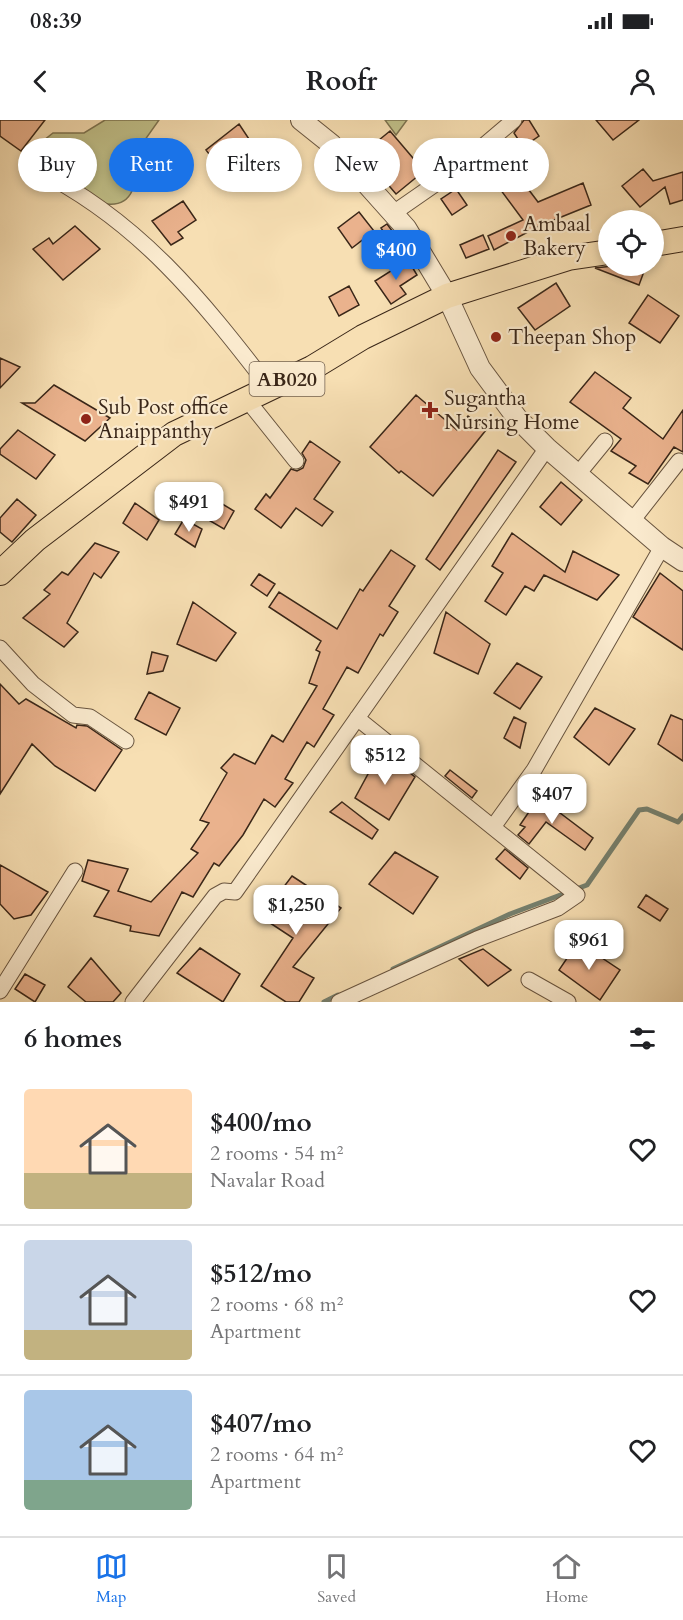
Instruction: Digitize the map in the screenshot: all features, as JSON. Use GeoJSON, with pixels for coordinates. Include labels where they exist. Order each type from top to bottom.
{"type":"FeatureCollection","features":[{"type":"Feature","properties":{"kind":"main road"},"geometry":{"type":"LineString","coordinates":[[664,242],[683,239]]}},
{"type":"Feature","properties":{"kind":"main road","name":"AB020"},"geometry":{"type":"LineString","coordinates":[[0,573],[35,540],[174,434],[248,401],[269,387],[312,368],[363,338],[447,296],[568,258],[598,254]]}},
{"type":"Feature","properties":{"kind":"street"},"geometry":{"type":"LineString","coordinates":[[301,120],[331,144],[406,228],[447,296],[480,368],[517,418],[547,448],[632,522],[683,561]]}},
{"type":"Feature","properties":{"kind":"street"},"geometry":{"type":"LineString","coordinates":[[392,214],[454,171],[513,120]]}},
{"type":"Feature","properties":{"kind":"street"},"geometry":{"type":"LineString","coordinates":[[76,192],[99,205],[146,245],[210,309],[269,387]]}},
{"type":"Feature","properties":{"kind":"street"},"geometry":{"type":"LineString","coordinates":[[248,401],[296,461]]}},
{"type":"Feature","properties":{"kind":"street"},"geometry":{"type":"LineString","coordinates":[[578,474],[605,441]]}},
{"type":"Feature","properties":{"kind":"street"},"geometry":{"type":"LineString","coordinates":[[133,1002],[215,896],[224,891],[235,892],[547,448]]}},
{"type":"Feature","properties":{"kind":"street"},"geometry":{"type":"LineString","coordinates":[[632,522],[679,461]]}},
{"type":"Feature","properties":{"kind":"street"},"geometry":{"type":"LineString","coordinates":[[493,827],[534,770],[662,547]]}},
{"type":"Feature","properties":{"kind":"street"},"geometry":{"type":"LineString","coordinates":[[0,648],[33,684],[73,716],[90,717],[126,741]]}},
{"type":"Feature","properties":{"kind":"street"},"geometry":{"type":"LineString","coordinates":[[339,1002],[477,939],[558,908],[577,895],[357,718]]}},
{"type":"Feature","properties":{"kind":"street"},"geometry":{"type":"LineString","coordinates":[[0,991],[75,871]]}},
{"type":"Feature","properties":{"kind":"street"},"geometry":{"type":"LineString","coordinates":[[529,980],[568,1002]]}},
{"type":"Feature","properties":{"kind":"green space"},"geometry":{"type":"Polygon","coordinates":[[[105,120],[159,120],[146,138],[109,138],[109,192],[131,192],[124,201],[113,204],[100,203],[74,192],[97,192],[97,138],[47,138],[53,133],[84,133],[105,120]]]}},
{"type":"Feature","properties":{"kind":"green space"},"geometry":{"type":"Polygon","coordinates":[[[385,120],[407,120],[396,135],[385,120]]]}},
{"type":"Feature","properties":{"kind":"building"},"geometry":{"type":"Polygon","coordinates":[[[0,120],[45,120],[31,138],[18,138],[18,149],[0,136],[0,120]]]}},
{"type":"Feature","properties":{"kind":"building"},"geometry":{"type":"Polygon","coordinates":[[[524,120],[529,120],[539,136],[517,138],[514,133],[524,120]]]}},
{"type":"Feature","properties":{"kind":"building"},"geometry":{"type":"Polygon","coordinates":[[[596,120],[639,120],[613,140],[596,120]]]}},
{"type":"Feature","properties":{"kind":"building"},"geometry":{"type":"Polygon","coordinates":[[[239,124],[248,138],[221,138],[239,124]]]}},
{"type":"Feature","properties":{"kind":"building"},"geometry":{"type":"Polygon","coordinates":[[[390,131],[396,138],[381,138],[390,131]]]}},
{"type":"Feature","properties":{"kind":"building"},"geometry":{"type":"Polygon","coordinates":[[[400,143],[412,157],[412,181],[400,191],[400,143]]]}},
{"type":"Feature","properties":{"kind":"building"},"geometry":{"type":"Polygon","coordinates":[[[643,169],[653,181],[683,172],[683,200],[670,204],[665,187],[640,207],[622,186],[643,169]]]}},
{"type":"Feature","properties":{"kind":"building"},"geometry":{"type":"Polygon","coordinates":[[[583,183],[591,205],[539,226],[494,250],[488,236],[523,220],[502,192],[530,192],[538,202],[583,183]]]}},
{"type":"Feature","properties":{"kind":"building"},"geometry":{"type":"Polygon","coordinates":[[[452,192],[458,192],[467,205],[452,215],[441,199],[452,192]]]}},
{"type":"Feature","properties":{"kind":"building"},"geometry":{"type":"Polygon","coordinates":[[[183,201],[196,220],[178,232],[183,238],[171,245],[152,221],[183,201]]]}},
{"type":"Feature","properties":{"kind":"building"},"geometry":{"type":"Polygon","coordinates":[[[359,212],[374,231],[352,248],[338,228],[359,212]]]}},
{"type":"Feature","properties":{"kind":"building"},"geometry":{"type":"Polygon","coordinates":[[[387,224],[399,240],[392,245],[381,228],[387,224]]]}},
{"type":"Feature","properties":{"kind":"building"},"geometry":{"type":"Polygon","coordinates":[[[75,226],[100,249],[63,280],[33,249],[49,238],[53,244],[75,226]]]}},
{"type":"Feature","properties":{"kind":"building"},"geometry":{"type":"Polygon","coordinates":[[[483,235],[489,249],[466,258],[460,245],[483,235]]]}},
{"type":"Feature","properties":{"kind":"building"},"geometry":{"type":"Polygon","coordinates":[[[408,260],[417,275],[400,286],[406,294],[391,304],[375,281],[408,260]]]}},
{"type":"Feature","properties":{"kind":"building"},"geometry":{"type":"Polygon","coordinates":[[[616,276],[642,276],[639,285],[616,276]]]}},
{"type":"Feature","properties":{"kind":"building"},"geometry":{"type":"Polygon","coordinates":[[[556,283],[570,306],[535,330],[518,308],[556,283]]]}},
{"type":"Feature","properties":{"kind":"building"},"geometry":{"type":"Polygon","coordinates":[[[349,286],[359,305],[339,316],[329,297],[349,286]]]}},
{"type":"Feature","properties":{"kind":"building"},"geometry":{"type":"Polygon","coordinates":[[[648,295],[679,316],[660,343],[629,323],[648,295]]]}},
{"type":"Feature","properties":{"kind":"building"},"geometry":{"type":"Polygon","coordinates":[[[0,358],[20,367],[0,388],[0,358]]]}},
{"type":"Feature","properties":{"kind":"building"},"geometry":{"type":"Polygon","coordinates":[[[595,372],[631,398],[623,408],[663,439],[683,410],[683,452],[674,447],[648,484],[629,473],[636,466],[611,451],[621,439],[570,402],[595,372]]]}},
{"type":"Feature","properties":{"kind":"building"},"geometry":{"type":"Polygon","coordinates":[[[54,385],[110,418],[85,441],[22,403],[35,403],[54,385]]]}},
{"type":"Feature","properties":{"kind":"building"},"geometry":{"type":"Polygon","coordinates":[[[416,395],[457,430],[468,416],[486,430],[433,496],[401,471],[399,473],[370,447],[416,395]]]}},
{"type":"Feature","properties":{"kind":"building"},"geometry":{"type":"Polygon","coordinates":[[[18,430],[55,455],[36,479],[0,454],[0,449],[18,430]]]}},
{"type":"Feature","properties":{"kind":"building"},"geometry":{"type":"Polygon","coordinates":[[[310,441],[340,462],[314,499],[333,512],[322,526],[296,508],[281,528],[255,509],[266,494],[270,498],[291,469],[297,471],[303,468],[306,460],[302,453],[310,441]]]}},
{"type":"Feature","properties":{"kind":"building"},"geometry":{"type":"Polygon","coordinates":[[[498,450],[516,462],[440,570],[426,559],[498,450]]]}},
{"type":"Feature","properties":{"kind":"building"},"geometry":{"type":"Polygon","coordinates":[[[561,482],[582,500],[561,525],[540,507],[561,482]]]}},
{"type":"Feature","properties":{"kind":"building"},"geometry":{"type":"Polygon","coordinates":[[[209,496],[234,511],[224,529],[200,515],[209,496]]]}},
{"type":"Feature","properties":{"kind":"building"},"geometry":{"type":"Polygon","coordinates":[[[17,499],[36,515],[12,542],[0,532],[0,518],[17,499]]]}},
{"type":"Feature","properties":{"kind":"building"},"geometry":{"type":"Polygon","coordinates":[[[135,503],[159,520],[147,540],[123,523],[135,503]]]}},
{"type":"Feature","properties":{"kind":"building"},"geometry":{"type":"Polygon","coordinates":[[[184,519],[202,529],[195,547],[175,534],[184,519]]]}},
{"type":"Feature","properties":{"kind":"building"},"geometry":{"type":"Polygon","coordinates":[[[512,533],[565,572],[573,551],[619,575],[597,600],[544,575],[534,591],[525,586],[506,615],[485,601],[503,573],[492,566],[512,533]]]}},
{"type":"Feature","properties":{"kind":"building"},"geometry":{"type":"Polygon","coordinates":[[[95,543],[119,552],[101,578],[94,573],[67,623],[78,632],[64,647],[23,618],[50,594],[44,590],[62,572],[68,575],[95,543]]]}},
{"type":"Feature","properties":{"kind":"building"},"geometry":{"type":"Polygon","coordinates":[[[391,550],[415,566],[389,606],[398,612],[383,636],[380,634],[358,673],[347,667],[323,709],[334,715],[314,747],[307,742],[285,779],[293,783],[275,807],[264,799],[243,835],[219,866],[214,863],[193,897],[182,892],[159,936],[130,931],[131,926],[94,916],[109,891],[82,881],[88,860],[128,869],[118,891],[151,902],[198,853],[191,849],[209,823],[200,820],[227,773],[221,768],[234,754],[255,764],[272,735],[283,742],[317,686],[309,683],[320,652],[316,650],[321,641],[269,607],[279,592],[337,629],[360,589],[363,591],[391,550]]]}},
{"type":"Feature","properties":{"kind":"building"},"geometry":{"type":"Polygon","coordinates":[[[660,573],[683,591],[683,650],[633,617],[660,573]]]}},
{"type":"Feature","properties":{"kind":"building"},"geometry":{"type":"Polygon","coordinates":[[[259,574],[275,584],[267,596],[251,585],[259,574]]]}},
{"type":"Feature","properties":{"kind":"building"},"geometry":{"type":"Polygon","coordinates":[[[193,602],[236,633],[216,661],[177,644],[193,602]]]}},
{"type":"Feature","properties":{"kind":"building"},"geometry":{"type":"Polygon","coordinates":[[[446,612],[490,644],[478,674],[434,653],[446,612]]]}},
{"type":"Feature","properties":{"kind":"building"},"geometry":{"type":"Polygon","coordinates":[[[152,652],[168,656],[163,671],[147,674],[152,652]]]}},
{"type":"Feature","properties":{"kind":"building"},"geometry":{"type":"Polygon","coordinates":[[[517,663],[542,677],[520,709],[494,693],[517,663]]]}},
{"type":"Feature","properties":{"kind":"building"},"geometry":{"type":"Polygon","coordinates":[[[0,684],[19,704],[26,699],[76,728],[77,725],[87,726],[122,750],[95,791],[55,766],[32,744],[0,794],[0,684]]]}},
{"type":"Feature","properties":{"kind":"building"},"geometry":{"type":"Polygon","coordinates":[[[149,692],[180,708],[166,735],[135,719],[149,692]]]}},
{"type":"Feature","properties":{"kind":"building"},"geometry":{"type":"Polygon","coordinates":[[[595,708],[635,729],[609,765],[574,737],[595,708]]]}},
{"type":"Feature","properties":{"kind":"building"},"geometry":{"type":"Polygon","coordinates":[[[671,715],[683,720],[683,761],[658,744],[671,715]]]}},
{"type":"Feature","properties":{"kind":"building"},"geometry":{"type":"Polygon","coordinates":[[[514,717],[526,723],[520,748],[504,738],[514,717]]]}},
{"type":"Feature","properties":{"kind":"building"},"geometry":{"type":"Polygon","coordinates":[[[381,750],[415,777],[389,820],[355,798],[381,750]]]}},
{"type":"Feature","properties":{"kind":"building"},"geometry":{"type":"Polygon","coordinates":[[[450,770],[477,791],[472,798],[445,776],[450,770]]]}},
{"type":"Feature","properties":{"kind":"building"},"geometry":{"type":"Polygon","coordinates":[[[539,797],[593,838],[585,850],[546,822],[529,844],[518,835],[525,827],[520,825],[539,797]]]}},
{"type":"Feature","properties":{"kind":"building"},"geometry":{"type":"Polygon","coordinates":[[[342,802],[378,830],[372,839],[330,812],[342,802]]]}},
{"type":"Feature","properties":{"kind":"building"},"geometry":{"type":"Polygon","coordinates":[[[505,849],[528,868],[520,879],[496,859],[505,849]]]}},
{"type":"Feature","properties":{"kind":"building"},"geometry":{"type":"Polygon","coordinates":[[[395,852],[438,877],[413,914],[369,884],[395,852]]]}},
{"type":"Feature","properties":{"kind":"building"},"geometry":{"type":"Polygon","coordinates":[[[0,865],[48,892],[31,915],[14,919],[0,904],[0,865]]]}},
{"type":"Feature","properties":{"kind":"building"},"geometry":{"type":"Polygon","coordinates":[[[292,876],[341,908],[293,967],[314,978],[299,1002],[286,1002],[261,986],[293,938],[261,917],[292,876]]]}},
{"type":"Feature","properties":{"kind":"building"},"geometry":{"type":"Polygon","coordinates":[[[646,895],[668,909],[660,921],[638,907],[646,895]]]}},
{"type":"Feature","properties":{"kind":"building"},"geometry":{"type":"Polygon","coordinates":[[[578,942],[620,970],[600,1000],[559,970],[578,942]]]}},
{"type":"Feature","properties":{"kind":"building"},"geometry":{"type":"Polygon","coordinates":[[[200,948],[240,974],[223,1002],[177,973],[200,948]]]}},
{"type":"Feature","properties":{"kind":"building"},"geometry":{"type":"Polygon","coordinates":[[[483,949],[511,970],[488,986],[459,959],[483,949]]]}},
{"type":"Feature","properties":{"kind":"building"},"geometry":{"type":"Polygon","coordinates":[[[91,958],[121,993],[113,1002],[86,1002],[68,987],[91,958]]]}},
{"type":"Feature","properties":{"kind":"building"},"geometry":{"type":"Polygon","coordinates":[[[25,974],[45,985],[35,1002],[15,989],[25,974]]]}},
{"type":"Feature","properties":{"kind":"waterway"},"geometry":{"type":"LineString","coordinates":[[393,969],[510,914],[587,885],[639,810],[647,809],[678,822],[683,816]]}},
{"type":"Feature","properties":{"kind":"waterway"},"geometry":{"type":"LineString","coordinates":[[324,1002],[338,995]]}},
{"type":"Feature","properties":{"kind":"place","name":"Ambaal Bakery"},"geometry":{"type":"Point","coordinates":[511,236]}},
{"type":"Feature","properties":{"kind":"place","name":"Theepan Shop"},"geometry":{"type":"Point","coordinates":[496,337]}},
{"type":"Feature","properties":{"kind":"place","name":"Sugantha Nursing Home"},"geometry":{"type":"Point","coordinates":[430,410]}},
{"type":"Feature","properties":{"kind":"place","name":"Sub Post office Anaippanthy"},"geometry":{"type":"Point","coordinates":[86,419]}}]}
